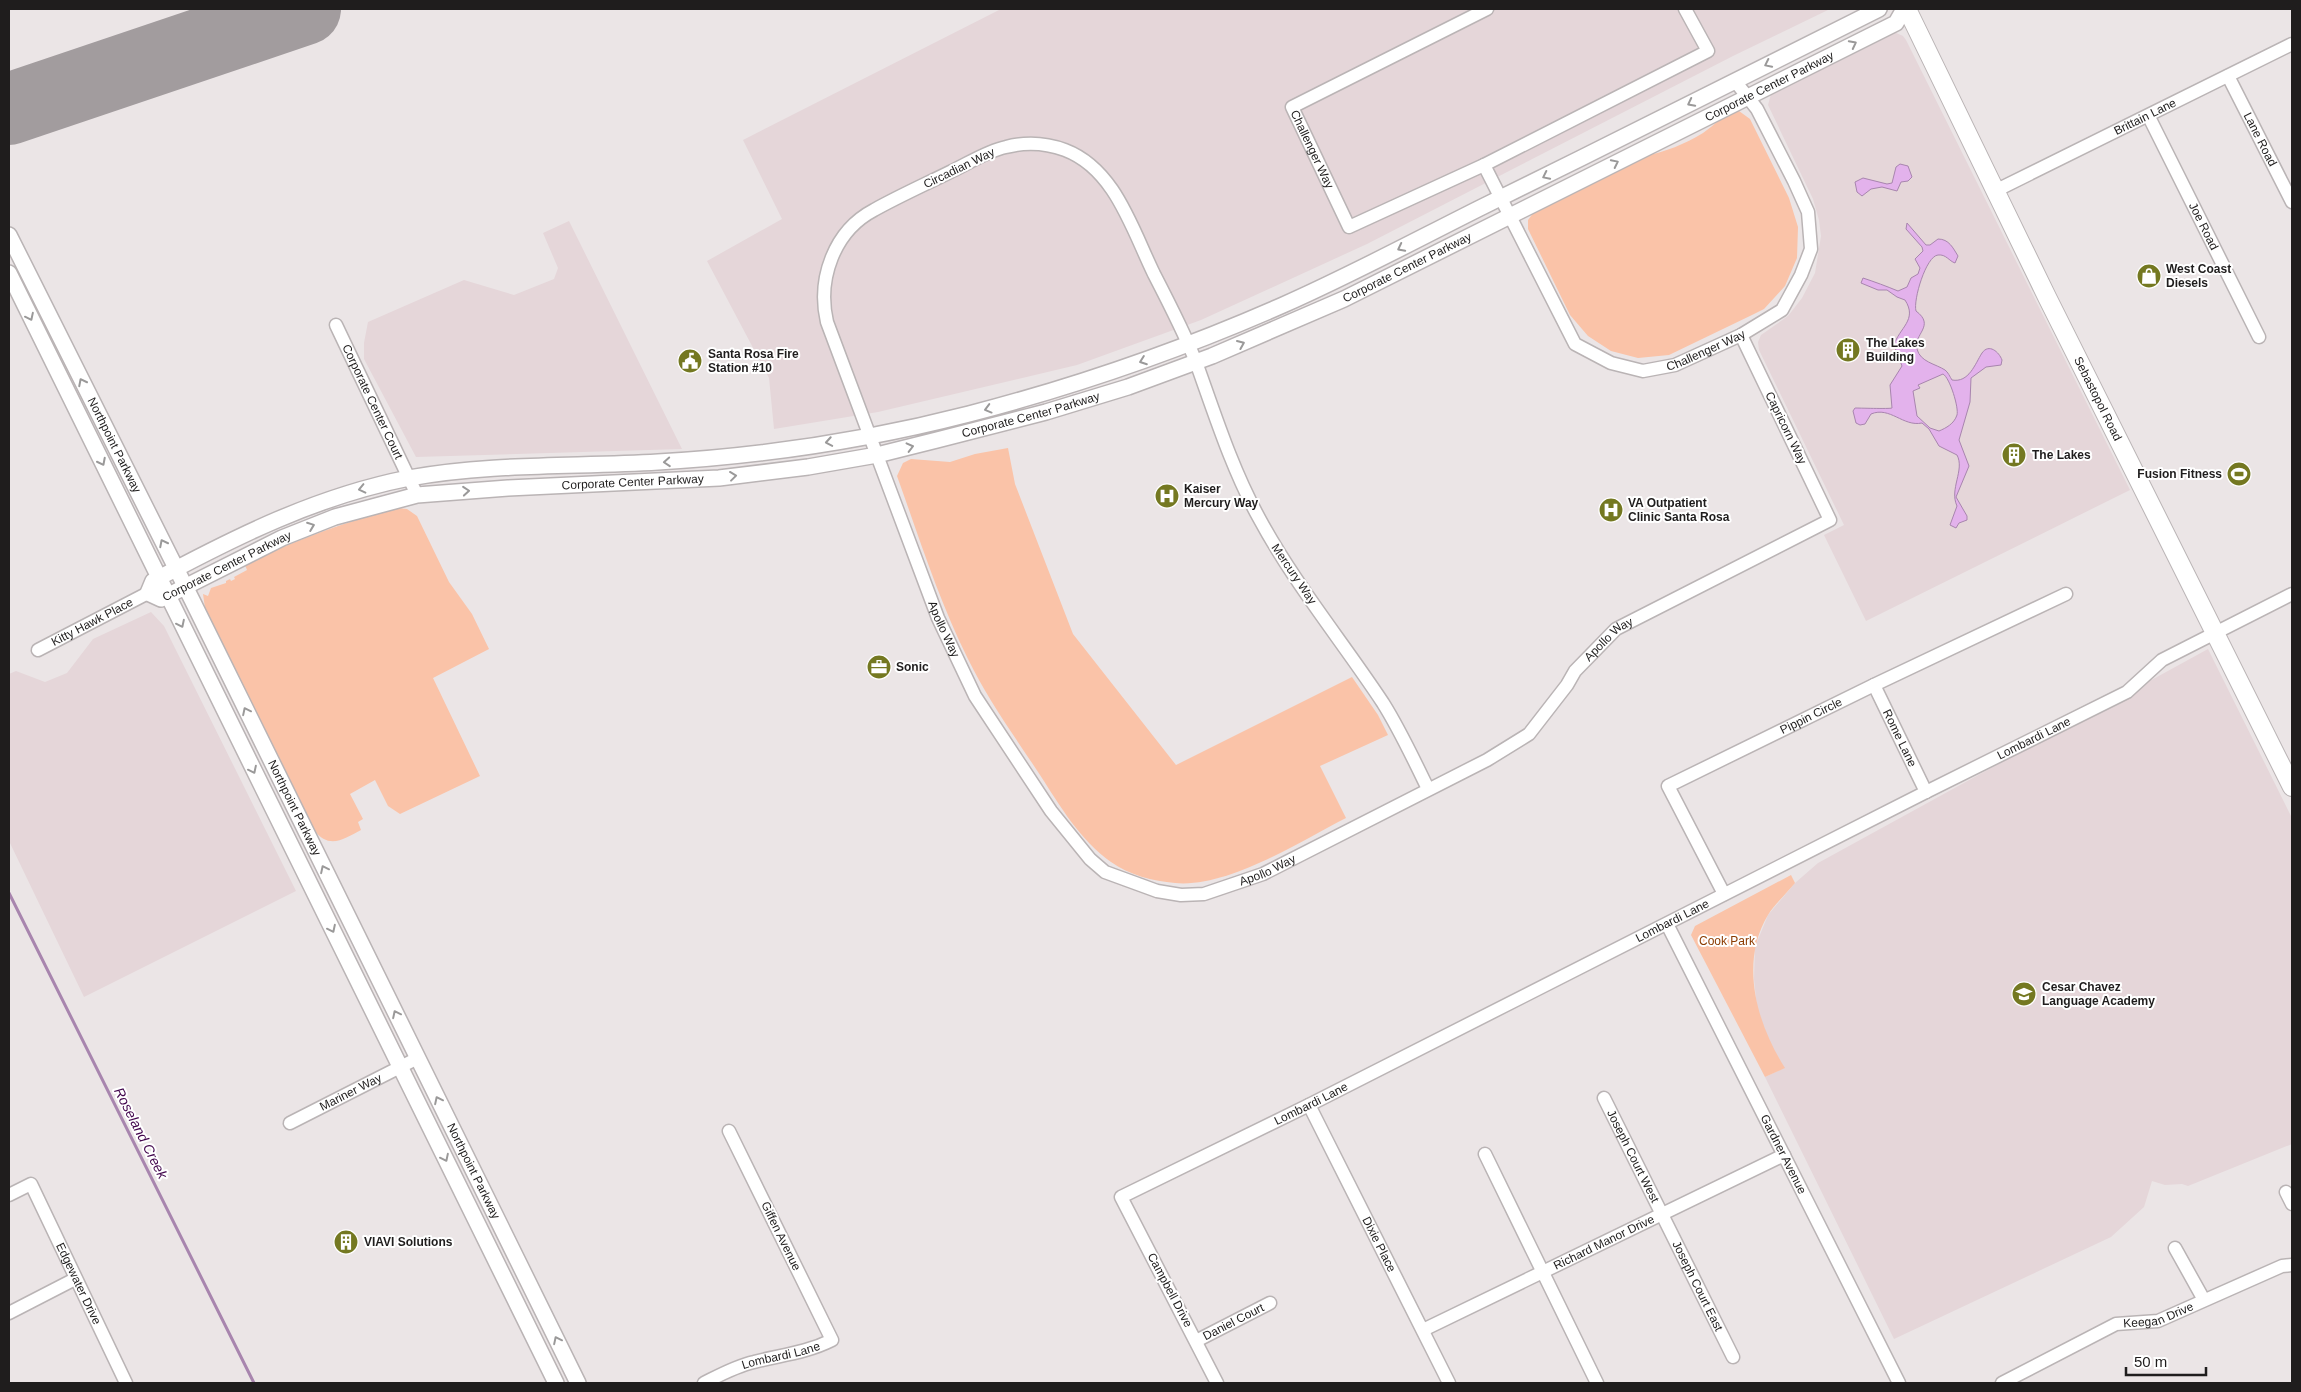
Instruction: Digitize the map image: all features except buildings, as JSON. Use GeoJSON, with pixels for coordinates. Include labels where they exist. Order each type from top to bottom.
{"type":"FeatureCollection","features":[{"type":"Feature","properties":{"kind":"main road","name":"Sebastopol Road"},"geometry":{"type":"LineString","coordinates":[[1905,9],[1997,190],[2047,297],[2292,787]]}},
{"type":"Feature","properties":{"kind":"street","name":"Challenger Way"},"geometry":{"type":"LineString","coordinates":[[1487,9],[1292,107],[1350,227],[1484,165],[1708,51],[1685,9]]}},
{"type":"Feature","properties":{"kind":"street","name":"Corporate Center Parkway"},"geometry":{"type":"LineString","coordinates":[[1879,9],[1360,269],[1282,306],[1188,344],[1052,392],[961,416],[870,435],[716,458],[467,470],[410,478],[348,493],[297,511],[252,530],[152,581],[148,593],[161,599],[282,538],[335,517],[417,495],[508,488],[718,478],[808,467],[877,455],[1046,412],[1128,387],[1196,363],[1344,299],[1896,23],[1905,9]]}},
{"type":"Feature","properties":{"kind":"street","name":"Brittain Lane"},"geometry":{"type":"LineString","coordinates":[[1997,190],[2149,117],[2292,44]]}},
{"type":"Feature","properties":{"kind":"street","name":"Lane Road"},"geometry":{"type":"LineString","coordinates":[[2228,76],[2292,202]]}},
{"type":"Feature","properties":{"kind":"street","name":"Challenger Way"},"geometry":{"type":"LineString","coordinates":[[1484,165],[1575,344],[1611,363],[1643,371],[1675,365],[1741,335],[1782,310],[1802,275],[1811,249],[1808,212],[1757,109],[1734,80]]}},
{"type":"Feature","properties":{"kind":"street","name":"Joe Road"},"geometry":{"type":"LineString","coordinates":[[2149,117],[2259,337]]}},
{"type":"Feature","properties":{"kind":"street","name":"Circadian Way"},"geometry":{"type":"LineString","coordinates":[[870,435],[825,314],[825,282],[831,258],[846,233],[872,210],[986,154],[1007,146],[1032,144],[1057,147],[1078,156],[1099,171],[1119,201],[1188,344]]}},
{"type":"Feature","properties":{"kind":"street","name":"Northpoint Parkway"},"geometry":{"type":"LineString","coordinates":[[9,234],[185,586],[578,1383]]}},
{"type":"Feature","properties":{"kind":"street","name":"Northpoint Parkway"},"geometry":{"type":"LineString","coordinates":[[9,273],[168,595],[406,1064],[556,1383]]}},
{"type":"Feature","properties":{"kind":"street","name":"Corporate Center Court"},"geometry":{"type":"LineString","coordinates":[[336,325],[417,495]]}},
{"type":"Feature","properties":{"kind":"street","name":"Capricorn Way"},"geometry":{"type":"LineString","coordinates":[[1741,335],[1830,520]]}},
{"type":"Feature","properties":{"kind":"street","name":"Mercury Way"},"geometry":{"type":"LineString","coordinates":[[1188,344],[1230,457],[1257,515],[1286,565],[1384,704],[1428,789]]}},
{"type":"Feature","properties":{"kind":"street","name":"Apollo Way"},"geometry":{"type":"LineString","coordinates":[[870,435],[938,618],[975,696],[1051,811],[1078,847],[1105,872],[1157,891],[1181,895],[1204,894],[1263,874],[1487,760],[1529,734],[1567,685],[1575,671],[1616,629],[1830,520]]}},
{"type":"Feature","properties":{"kind":"street","name":"Kitty Hawk Place"},"geometry":{"type":"LineString","coordinates":[[38,650],[148,593]]}},
{"type":"Feature","properties":{"kind":"street","name":"Pippin Circle"},"geometry":{"type":"LineString","coordinates":[[1724,894],[1668,786],[1874,684],[2066,594]]}},
{"type":"Feature","properties":{"kind":"street","name":"Lombardi Lane"},"geometry":{"type":"LineString","coordinates":[[1121,1197],[1309,1105],[2127,692],[2162,660],[2292,594]]}},
{"type":"Feature","properties":{"kind":"street","name":"Rome Lane"},"geometry":{"type":"LineString","coordinates":[[1874,684],[1926,792]]}},
{"type":"Feature","properties":{"kind":"street","name":"Gardner Avenue"},"geometry":{"type":"LineString","coordinates":[[1667,924],[1899,1383]]}},
{"type":"Feature","properties":{"kind":"street","name":"Mariner Way"},"geometry":{"type":"LineString","coordinates":[[290,1123],[406,1064]]}},
{"type":"Feature","properties":{"kind":"street","name":"Joseph Court West"},"geometry":{"type":"LineString","coordinates":[[1604,1098],[1661,1215]]}},
{"type":"Feature","properties":{"kind":"street","name":"Dixie Place"},"geometry":{"type":"LineString","coordinates":[[1309,1105],[1449,1383]]}},
{"type":"Feature","properties":{"kind":"street","name":"Giffen Avenue"},"geometry":{"type":"LineString","coordinates":[[730,1131],[832,1340]]}},
{"type":"Feature","properties":{"kind":"street"},"geometry":{"type":"LineString","coordinates":[[1485,1154],[1544,1271],[1597,1383]]}},
{"type":"Feature","properties":{"kind":"street","name":"Richard Manor Drive"},"geometry":{"type":"LineString","coordinates":[[1423,1330],[1784,1155]]}},
{"type":"Feature","properties":{"kind":"street","name":"Edgewater Drive"},"geometry":{"type":"LineString","coordinates":[[9,1195],[31,1184],[126,1383]]}},
{"type":"Feature","properties":{"kind":"street"},"geometry":{"type":"LineString","coordinates":[[2286,1192],[2292,1204]]}},
{"type":"Feature","properties":{"kind":"street","name":"Campbell Drive"},"geometry":{"type":"LineString","coordinates":[[1121,1197],[1217,1383]]}},
{"type":"Feature","properties":{"kind":"street","name":"Joseph Court East"},"geometry":{"type":"LineString","coordinates":[[1661,1215],[1732,1357]]}},
{"type":"Feature","properties":{"kind":"street"},"geometry":{"type":"LineString","coordinates":[[2175,1248],[2204,1300]]}},
{"type":"Feature","properties":{"kind":"street","name":"Keegan Drive"},"geometry":{"type":"LineString","coordinates":[[2002,1383],[2116,1324],[2158,1321],[2282,1266],[2292,1265]]}},
{"type":"Feature","properties":{"kind":"street"},"geometry":{"type":"LineString","coordinates":[[9,1313],[75,1279]]}},
{"type":"Feature","properties":{"kind":"street","name":"Daniel Court"},"geometry":{"type":"LineString","coordinates":[[1196,1341],[1270,1302]]}},
{"type":"Feature","properties":{"kind":"street","name":"Lombardi Lane"},"geometry":{"type":"LineString","coordinates":[[704,1383],[732,1368],[752,1362],[804,1352],[832,1340]]}},
{"type":"Feature","properties":{"kind":"shaded area"},"geometry":{"type":"Polygon","coordinates":[[[1001,9],[1830,9],[1733,56],[1367,244],[1201,320],[1077,365],[878,412],[774,429],[769,378],[707,261],[782,219],[743,140],[1001,9]]]}},
{"type":"Feature","properties":{"kind":"shaded area"},"geometry":{"type":"Polygon","coordinates":[[[1894,32],[1903,36],[1906,40],[2130,490],[1866,621],[1824,535],[1844,525],[1759,350],[1758,342],[1761,335],[1788,316],[1802,298],[1815,273],[1821,236],[1813,199],[1768,105],[1771,94],[1894,32]]]}},
{"type":"Feature","properties":{"kind":"shaded area"},"geometry":{"type":"Polygon","coordinates":[[[1900,164],[1908,166],[1912,177],[1908,181],[1901,182],[1897,191],[1882,187],[1871,189],[1862,196],[1857,192],[1855,182],[1863,178],[1887,184],[1892,183],[1896,167],[1900,164]]]}},
{"type":"Feature","properties":{"kind":"shaded area"},"geometry":{"type":"Polygon","coordinates":[[[569,221],[682,449],[416,457],[364,359],[364,343],[368,322],[464,280],[514,295],[554,279],[558,268],[543,233],[569,221]]]}},
{"type":"Feature","properties":{"kind":"shaded area"},"geometry":{"type":"Polygon","coordinates":[[[1907,223],[1926,245],[1942,239],[1950,244],[1958,256],[1955,263],[1943,256],[1933,257],[1921,279],[1916,298],[1916,311],[1922,316],[1924,321],[1923,330],[1917,344],[1921,357],[1945,370],[1952,380],[1963,379],[1967,376],[1985,350],[1994,350],[2002,360],[2001,365],[1986,367],[1971,378],[1970,402],[1959,440],[1969,466],[1956,497],[1967,516],[1967,520],[1959,523],[1956,528],[1950,525],[1957,506],[1955,493],[1959,461],[1957,455],[1939,446],[1929,429],[1922,423],[1909,422],[1890,414],[1878,412],[1871,414],[1865,424],[1860,425],[1856,423],[1853,411],[1855,408],[1892,408],[1890,385],[1902,366],[1894,345],[1909,319],[1908,307],[1905,300],[1887,290],[1878,290],[1861,283],[1863,278],[1898,291],[1907,287],[1911,278],[1918,274],[1920,268],[1915,259],[1923,251],[1922,247],[1906,229],[1907,223]],[[1943,374],[1918,385],[1920,388],[1913,391],[1917,416],[1930,428],[1939,431],[1952,423],[1957,415],[1957,406],[1946,377],[1943,374]]]}},
{"type":"Feature","properties":{"kind":"shaded area"},"geometry":{"type":"Polygon","coordinates":[[[151,612],[164,626],[296,891],[84,997],[9,841],[9,674],[16,671],[45,682],[67,673],[93,639],[151,612]]]}},
{"type":"Feature","properties":{"kind":"shaded area","name":"Cesar Chavez Language Academy"},"geometry":{"type":"Polygon","coordinates":[[[2208,649],[2292,818],[2292,1144],[2188,1186],[2182,1184],[2165,1185],[2152,1181],[2144,1207],[2111,1237],[1894,1339],[1765,1077],[1784,1068],[1772,1048],[1757,1009],[1754,979],[1755,947],[1768,915],[1795,883],[1818,863],[2208,649]]]}},
{"type":"Feature","properties":{"kind":"green space"},"geometry":{"type":"Polygon","coordinates":[[[1739,111],[1750,119],[1789,198],[1798,227],[1797,258],[1785,286],[1764,309],[1669,355],[1638,358],[1611,351],[1588,336],[1570,315],[1528,229],[1528,220],[1534,212],[1645,156],[1689,141],[1724,117],[1739,111]]]}},
{"type":"Feature","properties":{"kind":"green space"},"geometry":{"type":"Polygon","coordinates":[[[1008,448],[1015,484],[1073,634],[1176,765],[1352,677],[1378,715],[1388,735],[1320,766],[1346,818],[1240,871],[1196,883],[1167,882],[1133,874],[1111,862],[1080,833],[1002,718],[976,674],[939,592],[897,476],[903,463],[911,459],[950,462],[975,454],[1008,448]]]}},
{"type":"Feature","properties":{"kind":"green space"},"geometry":{"type":"Polygon","coordinates":[[[398,508],[407,509],[417,516],[449,582],[472,614],[489,649],[433,678],[480,776],[400,814],[388,806],[375,780],[350,794],[363,819],[358,822],[361,830],[337,841],[325,840],[314,830],[205,608],[203,594],[208,596],[211,588],[226,583],[230,579],[231,581],[235,579],[234,577],[247,570],[245,565],[282,548],[358,519],[398,508]]]}},
{"type":"Feature","properties":{"kind":"green space","name":"Cook Park"},"geometry":{"type":"Polygon","coordinates":[[[1791,875],[1795,883],[1768,915],[1759,934],[1754,953],[1755,993],[1760,1013],[1766,1032],[1785,1068],[1765,1077],[1691,935],[1695,926],[1791,875]]]}},
{"type":"Feature","properties":{"kind":"waterway","name":"Roseland Creek"},"geometry":{"type":"LineString","coordinates":[[9,893],[254,1383]]}},
{"type":"Feature","properties":{"kind":"runway"},"geometry":{"type":"LineString","coordinates":[[9,109],[305,9]]}},
{"type":"Feature","properties":{"kind":"place","name":"West Coast Diesels"},"geometry":{"type":"Point","coordinates":[2149,276]}},
{"type":"Feature","properties":{"kind":"place","name":"The Lakes Building"},"geometry":{"type":"Point","coordinates":[1848,350]}},
{"type":"Feature","properties":{"kind":"place","name":"Santa Rosa Fire Station #10"},"geometry":{"type":"Point","coordinates":[690,361]}},
{"type":"Feature","properties":{"kind":"place","name":"The Lakes"},"geometry":{"type":"Point","coordinates":[2014,455]}},
{"type":"Feature","properties":{"kind":"place","name":"Fusion Fitness"},"geometry":{"type":"Point","coordinates":[2239,474]}},
{"type":"Feature","properties":{"kind":"place","name":"Kaiser Mercury Way"},"geometry":{"type":"Point","coordinates":[1167,496]}},
{"type":"Feature","properties":{"kind":"place","name":"VA Outpatient Clinic Santa Rosa"},"geometry":{"type":"Point","coordinates":[1611,510]}},
{"type":"Feature","properties":{"kind":"place","name":"Sonic"},"geometry":{"type":"Point","coordinates":[879,667]}},
{"type":"Feature","properties":{"kind":"place","name":"Cesar Chavez Language Academy"},"geometry":{"type":"Point","coordinates":[2024,994]}},
{"type":"Feature","properties":{"kind":"place","name":"VIAVI Solutions"},"geometry":{"type":"Point","coordinates":[346,1242]}}]}
